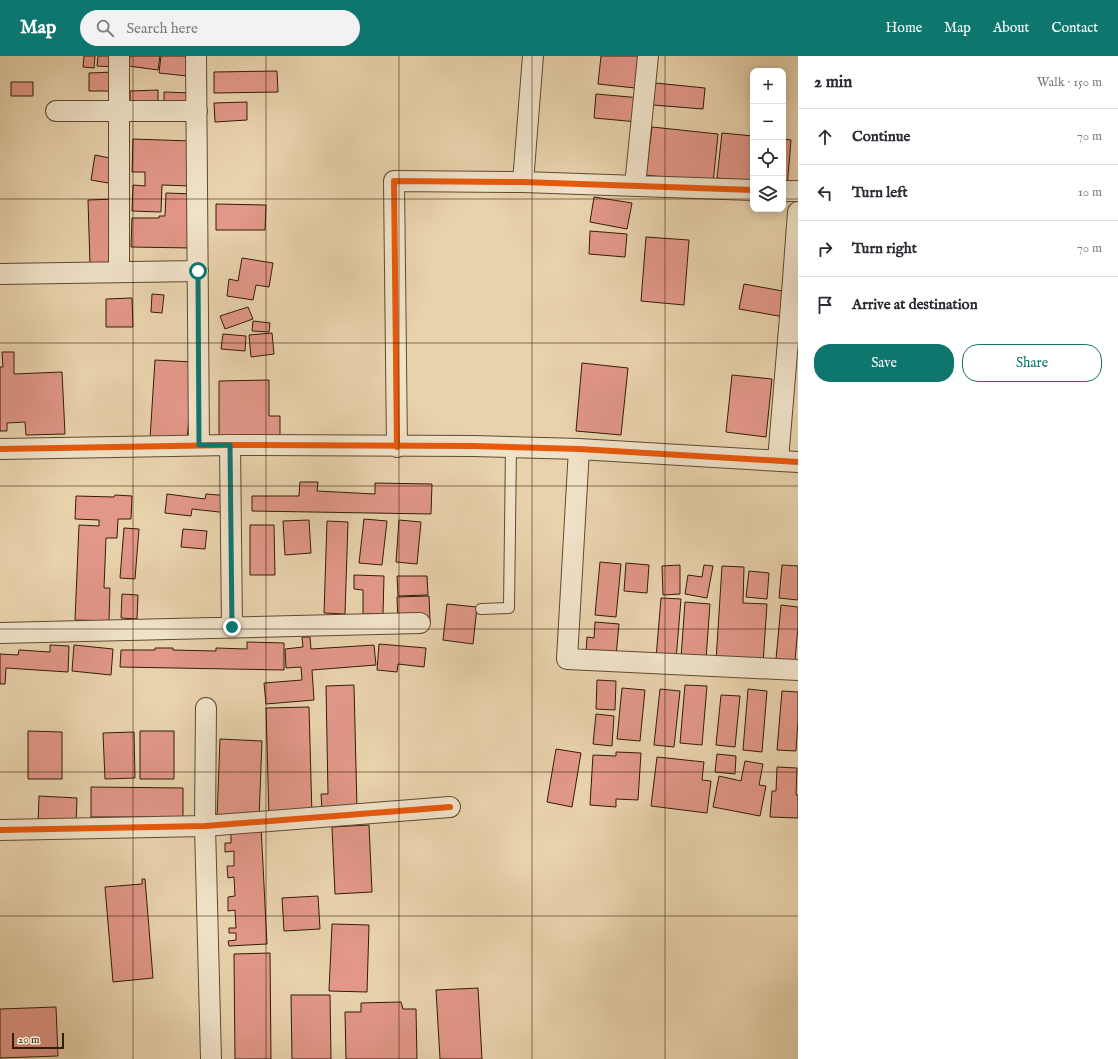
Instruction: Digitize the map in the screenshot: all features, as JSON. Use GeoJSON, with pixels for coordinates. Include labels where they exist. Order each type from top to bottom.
{"type":"FeatureCollection","features":[{"type":"Feature","properties":{"kind":"street"},"geometry":{"type":"LineString","coordinates":[[118,56],[119,272]]}},
{"type":"Feature","properties":{"kind":"street"},"geometry":{"type":"LineString","coordinates":[[196,56],[199,445]]}},
{"type":"Feature","properties":{"kind":"street"},"geometry":{"type":"LineString","coordinates":[[523,182],[532,56]]}},
{"type":"Feature","properties":{"kind":"street"},"geometry":{"type":"LineString","coordinates":[[635,186],[648,56]]}},
{"type":"Feature","properties":{"kind":"street"},"geometry":{"type":"LineString","coordinates":[[56,111],[197,111]]}},
{"type":"Feature","properties":{"kind":"street"},"geometry":{"type":"LineString","coordinates":[[397,447],[394,181],[523,182],[750,190]]}},
{"type":"Feature","properties":{"kind":"street"},"geometry":{"type":"LineString","coordinates":[[786,191],[798,191]]}},
{"type":"Feature","properties":{"kind":"street"},"geometry":{"type":"LineString","coordinates":[[778,460],[795,294],[798,212]]}},
{"type":"Feature","properties":{"kind":"street"},"geometry":{"type":"LineString","coordinates":[[0,274],[198,271]]}},
{"type":"Feature","properties":{"kind":"street"},"geometry":{"type":"LineString","coordinates":[[0,449],[199,445],[579,448],[798,462]]}},
{"type":"Feature","properties":{"kind":"street"},"geometry":{"type":"LineString","coordinates":[[230,445],[232,627]]}},
{"type":"Feature","properties":{"kind":"street"},"geometry":{"type":"LineString","coordinates":[[579,448],[567,659],[798,670]]}},
{"type":"Feature","properties":{"kind":"street"},"geometry":{"type":"LineString","coordinates":[[0,633],[420,623]]}},
{"type":"Feature","properties":{"kind":"street"},"geometry":{"type":"LineString","coordinates":[[206,708],[205,826],[211,1059]]}},
{"type":"Feature","properties":{"kind":"street"},"geometry":{"type":"LineString","coordinates":[[0,830],[205,826],[450,807]]}},
{"type":"Feature","properties":{"kind":"lane"},"geometry":{"type":"LineString","coordinates":[[481,609],[509,608],[511,447]]}},
{"type":"Feature","properties":{"kind":"building"},"geometry":{"type":"Polygon","coordinates":[[[84,56],[95,56],[94,68],[83,67],[84,56]]]}},
{"type":"Feature","properties":{"kind":"building"},"geometry":{"type":"Polygon","coordinates":[[[98,56],[117,56],[116,67],[97,66],[98,56]]]}},
{"type":"Feature","properties":{"kind":"building"},"geometry":{"type":"Polygon","coordinates":[[[130,56],[160,56],[158,70],[129,66],[130,56]]]}},
{"type":"Feature","properties":{"kind":"building"},"geometry":{"type":"Polygon","coordinates":[[[161,56],[189,56],[187,76],[159,73],[161,56]]]}},
{"type":"Feature","properties":{"kind":"building"},"geometry":{"type":"Polygon","coordinates":[[[601,56],[638,56],[635,88],[598,84],[601,56]]]}},
{"type":"Feature","properties":{"kind":"building"},"geometry":{"type":"Polygon","coordinates":[[[277,71],[278,92],[214,93],[214,72],[277,71]]]}},
{"type":"Feature","properties":{"kind":"building"},"geometry":{"type":"Polygon","coordinates":[[[114,72],[114,91],[89,91],[89,73],[114,72]]]}},
{"type":"Feature","properties":{"kind":"building"},"geometry":{"type":"Polygon","coordinates":[[[11,82],[33,82],[33,96],[11,96],[11,82]]]}},
{"type":"Feature","properties":{"kind":"building"},"geometry":{"type":"Polygon","coordinates":[[[655,83],[705,88],[703,109],[653,105],[655,83]]]}},
{"type":"Feature","properties":{"kind":"building"},"geometry":{"type":"Polygon","coordinates":[[[158,90],[158,107],[130,108],[130,91],[158,90]]]}},
{"type":"Feature","properties":{"kind":"building"},"geometry":{"type":"Polygon","coordinates":[[[164,92],[193,93],[192,109],[164,108],[164,92]]]}},
{"type":"Feature","properties":{"kind":"building"},"geometry":{"type":"Polygon","coordinates":[[[596,94],[641,98],[638,122],[594,118],[596,94]]]}},
{"type":"Feature","properties":{"kind":"building"},"geometry":{"type":"Polygon","coordinates":[[[247,102],[247,120],[215,122],[214,103],[247,102]]]}},
{"type":"Feature","properties":{"kind":"building"},"geometry":{"type":"Polygon","coordinates":[[[652,127],[718,134],[713,183],[646,175],[652,127]]]}},
{"type":"Feature","properties":{"kind":"building"},"geometry":{"type":"Polygon","coordinates":[[[722,133],[750,136],[750,181],[717,178],[722,133]]]}},
{"type":"Feature","properties":{"kind":"building"},"geometry":{"type":"Polygon","coordinates":[[[133,139],[191,141],[190,186],[162,185],[161,212],[132,211],[133,185],[145,186],[145,172],[132,172],[133,139]]]}},
{"type":"Feature","properties":{"kind":"building"},"geometry":{"type":"Polygon","coordinates":[[[786,139],[791,140],[786,188],[786,139]]]}},
{"type":"Feature","properties":{"kind":"building"},"geometry":{"type":"Polygon","coordinates":[[[95,155],[119,160],[114,184],[91,180],[95,155]]]}},
{"type":"Feature","properties":{"kind":"building"},"geometry":{"type":"Polygon","coordinates":[[[166,193],[194,194],[192,248],[131,247],[132,218],[159,218],[159,216],[165,216],[166,193]]]}},
{"type":"Feature","properties":{"kind":"building"},"geometry":{"type":"Polygon","coordinates":[[[594,197],[632,203],[627,229],[590,222],[594,197]]]}},
{"type":"Feature","properties":{"kind":"building"},"geometry":{"type":"Polygon","coordinates":[[[115,199],[116,264],[90,265],[88,200],[115,199]]]}},
{"type":"Feature","properties":{"kind":"building"},"geometry":{"type":"Polygon","coordinates":[[[216,204],[266,205],[265,230],[216,230],[216,204]]]}},
{"type":"Feature","properties":{"kind":"building"},"geometry":{"type":"Polygon","coordinates":[[[590,231],[627,234],[625,257],[589,254],[590,231]]]}},
{"type":"Feature","properties":{"kind":"building"},"geometry":{"type":"Polygon","coordinates":[[[646,237],[689,240],[684,305],[641,301],[646,237]]]}},
{"type":"Feature","properties":{"kind":"building"},"geometry":{"type":"Polygon","coordinates":[[[242,258],[273,263],[269,287],[256,285],[253,300],[227,296],[229,279],[238,281],[242,258]]]}},
{"type":"Feature","properties":{"kind":"building"},"geometry":{"type":"Polygon","coordinates":[[[744,284],[788,292],[784,317],[739,309],[744,284]]]}},
{"type":"Feature","properties":{"kind":"building"},"geometry":{"type":"Polygon","coordinates":[[[152,294],[164,295],[162,313],[151,312],[152,294]]]}},
{"type":"Feature","properties":{"kind":"building"},"geometry":{"type":"Polygon","coordinates":[[[132,298],[133,327],[106,327],[106,299],[132,298]]]}},
{"type":"Feature","properties":{"kind":"building"},"geometry":{"type":"Polygon","coordinates":[[[248,307],[253,319],[225,329],[220,316],[248,307]]]}},
{"type":"Feature","properties":{"kind":"building"},"geometry":{"type":"Polygon","coordinates":[[[253,321],[270,323],[269,332],[252,331],[253,321]]]}},
{"type":"Feature","properties":{"kind":"building"},"geometry":{"type":"Polygon","coordinates":[[[272,333],[274,354],[251,357],[249,335],[272,333]]]}},
{"type":"Feature","properties":{"kind":"building"},"geometry":{"type":"Polygon","coordinates":[[[223,334],[246,336],[245,351],[221,349],[223,334]]]}},
{"type":"Feature","properties":{"kind":"building"},"geometry":{"type":"Polygon","coordinates":[[[2,352],[14,352],[14,374],[62,372],[65,434],[26,435],[25,422],[7,423],[7,431],[0,431],[0,367],[3,367],[2,352]]]}},
{"type":"Feature","properties":{"kind":"building"},"geometry":{"type":"Polygon","coordinates":[[[155,360],[193,362],[187,442],[150,439],[155,360]]]}},
{"type":"Feature","properties":{"kind":"building"},"geometry":{"type":"Polygon","coordinates":[[[582,363],[628,368],[621,435],[576,431],[582,363]]]}},
{"type":"Feature","properties":{"kind":"building"},"geometry":{"type":"Polygon","coordinates":[[[732,375],[772,379],[766,437],[726,432],[732,375]]]}},
{"type":"Feature","properties":{"kind":"building"},"geometry":{"type":"Polygon","coordinates":[[[269,380],[269,416],[280,416],[280,440],[219,440],[219,381],[269,380]]]}},
{"type":"Feature","properties":{"kind":"building"},"geometry":{"type":"Polygon","coordinates":[[[300,482],[318,482],[317,491],[375,494],[375,483],[432,484],[431,514],[252,511],[252,496],[299,496],[300,482]]]}},
{"type":"Feature","properties":{"kind":"building"},"geometry":{"type":"Polygon","coordinates":[[[167,494],[205,499],[206,494],[230,496],[228,513],[192,509],[191,516],[165,513],[167,494]]]}},
{"type":"Feature","properties":{"kind":"building"},"geometry":{"type":"Polygon","coordinates":[[[115,495],[132,496],[131,519],[118,519],[117,538],[106,538],[104,588],[110,588],[109,621],[75,620],[79,525],[99,526],[99,520],[75,519],[76,496],[114,497],[115,495]]]}},
{"type":"Feature","properties":{"kind":"building"},"geometry":{"type":"Polygon","coordinates":[[[364,519],[387,521],[382,565],[359,563],[364,519]]]}},
{"type":"Feature","properties":{"kind":"building"},"geometry":{"type":"Polygon","coordinates":[[[309,520],[311,553],[285,555],[283,521],[309,520]]]}},
{"type":"Feature","properties":{"kind":"building"},"geometry":{"type":"Polygon","coordinates":[[[399,520],[421,522],[417,564],[396,562],[399,520]]]}},
{"type":"Feature","properties":{"kind":"building"},"geometry":{"type":"Polygon","coordinates":[[[327,521],[348,522],[345,614],[324,613],[327,521]]]}},
{"type":"Feature","properties":{"kind":"building"},"geometry":{"type":"Polygon","coordinates":[[[250,525],[274,525],[275,575],[250,575],[250,525]]]}},
{"type":"Feature","properties":{"kind":"building"},"geometry":{"type":"Polygon","coordinates":[[[124,528],[139,529],[135,579],[120,578],[124,528]]]}},
{"type":"Feature","properties":{"kind":"building"},"geometry":{"type":"Polygon","coordinates":[[[183,529],[207,531],[205,549],[181,547],[183,529]]]}},
{"type":"Feature","properties":{"kind":"building"},"geometry":{"type":"Polygon","coordinates":[[[600,562],[621,564],[616,617],[595,615],[600,562]]]}},
{"type":"Feature","properties":{"kind":"building"},"geometry":{"type":"Polygon","coordinates":[[[626,563],[649,565],[647,593],[624,591],[626,563]]]}},
{"type":"Feature","properties":{"kind":"building"},"geometry":{"type":"Polygon","coordinates":[[[680,565],[680,594],[663,595],[662,566],[680,565]]]}},
{"type":"Feature","properties":{"kind":"building"},"geometry":{"type":"Polygon","coordinates":[[[704,565],[713,566],[707,598],[685,594],[688,575],[702,577],[704,565]]]}},
{"type":"Feature","properties":{"kind":"building"},"geometry":{"type":"Polygon","coordinates":[[[782,565],[798,566],[798,600],[779,598],[782,565]]]}},
{"type":"Feature","properties":{"kind":"building"},"geometry":{"type":"Polygon","coordinates":[[[722,566],[744,567],[743,603],[767,604],[763,664],[716,661],[722,566]]]}},
{"type":"Feature","properties":{"kind":"building"},"geometry":{"type":"Polygon","coordinates":[[[749,571],[769,573],[767,599],[746,597],[749,571]]]}},
{"type":"Feature","properties":{"kind":"building"},"geometry":{"type":"Polygon","coordinates":[[[354,575],[384,576],[383,614],[363,614],[363,590],[354,589],[354,575]]]}},
{"type":"Feature","properties":{"kind":"building"},"geometry":{"type":"Polygon","coordinates":[[[397,576],[427,576],[428,595],[398,596],[397,576]]]}},
{"type":"Feature","properties":{"kind":"building"},"geometry":{"type":"Polygon","coordinates":[[[122,594],[138,595],[137,619],[121,618],[122,594]]]}},
{"type":"Feature","properties":{"kind":"building"},"geometry":{"type":"Polygon","coordinates":[[[429,596],[430,621],[398,622],[397,597],[429,596]]]}},
{"type":"Feature","properties":{"kind":"building"},"geometry":{"type":"Polygon","coordinates":[[[661,598],[681,599],[676,660],[656,658],[661,598]]]}},
{"type":"Feature","properties":{"kind":"building"},"geometry":{"type":"Polygon","coordinates":[[[685,602],[710,604],[706,659],[681,658],[685,602]]]}},
{"type":"Feature","properties":{"kind":"building"},"geometry":{"type":"Polygon","coordinates":[[[447,604],[477,607],[473,644],[443,640],[447,604]]]}},
{"type":"Feature","properties":{"kind":"building"},"geometry":{"type":"Polygon","coordinates":[[[781,605],[798,607],[795,661],[776,659],[781,605]]]}},
{"type":"Feature","properties":{"kind":"building"},"geometry":{"type":"Polygon","coordinates":[[[595,622],[619,624],[616,656],[586,653],[587,637],[594,638],[595,622]]]}},
{"type":"Feature","properties":{"kind":"building"},"geometry":{"type":"Polygon","coordinates":[[[302,637],[310,637],[311,649],[374,645],[376,665],[312,670],[314,700],[266,704],[264,683],[302,680],[301,667],[286,668],[285,649],[303,647],[302,637]]]}},
{"type":"Feature","properties":{"kind":"building"},"geometry":{"type":"Polygon","coordinates":[[[247,642],[284,643],[284,670],[120,667],[121,650],[155,650],[155,648],[173,648],[173,650],[216,651],[216,648],[247,649],[247,642]]]}},
{"type":"Feature","properties":{"kind":"building"},"geometry":{"type":"Polygon","coordinates":[[[379,644],[426,648],[424,667],[398,664],[397,672],[377,670],[379,644]]]}},
{"type":"Feature","properties":{"kind":"building"},"geometry":{"type":"Polygon","coordinates":[[[50,645],[69,646],[68,672],[6,668],[5,684],[0,684],[0,654],[18,655],[19,650],[50,652],[50,645]]]}},
{"type":"Feature","properties":{"kind":"building"},"geometry":{"type":"Polygon","coordinates":[[[74,645],[113,649],[111,675],[72,671],[74,645]]]}},
{"type":"Feature","properties":{"kind":"building"},"geometry":{"type":"Polygon","coordinates":[[[597,680],[616,681],[615,710],[596,709],[597,680]]]}},
{"type":"Feature","properties":{"kind":"building"},"geometry":{"type":"Polygon","coordinates":[[[354,685],[357,809],[322,810],[321,794],[328,794],[326,686],[354,685]]]}},
{"type":"Feature","properties":{"kind":"building"},"geometry":{"type":"Polygon","coordinates":[[[685,685],[707,686],[702,745],[680,743],[685,685]]]}},
{"type":"Feature","properties":{"kind":"building"},"geometry":{"type":"Polygon","coordinates":[[[622,688],[645,690],[640,741],[617,739],[622,688]]]}},
{"type":"Feature","properties":{"kind":"building"},"geometry":{"type":"Polygon","coordinates":[[[660,689],[680,691],[674,747],[654,745],[660,689]]]}},
{"type":"Feature","properties":{"kind":"building"},"geometry":{"type":"Polygon","coordinates":[[[748,689],[767,691],[762,752],[743,750],[748,689]]]}},
{"type":"Feature","properties":{"kind":"building"},"geometry":{"type":"Polygon","coordinates":[[[782,691],[798,692],[796,751],[777,750],[782,691]]]}},
{"type":"Feature","properties":{"kind":"building"},"geometry":{"type":"Polygon","coordinates":[[[721,695],[740,696],[735,747],[716,745],[721,695]]]}},
{"type":"Feature","properties":{"kind":"building"},"geometry":{"type":"Polygon","coordinates":[[[309,707],[312,816],[269,817],[266,708],[309,707]]]}},
{"type":"Feature","properties":{"kind":"building"},"geometry":{"type":"Polygon","coordinates":[[[596,714],[614,716],[612,746],[593,744],[596,714]]]}},
{"type":"Feature","properties":{"kind":"building"},"geometry":{"type":"Polygon","coordinates":[[[28,731],[62,732],[62,779],[28,779],[28,731]]]}},
{"type":"Feature","properties":{"kind":"building"},"geometry":{"type":"Polygon","coordinates":[[[140,731],[174,731],[174,779],[140,779],[140,731]]]}},
{"type":"Feature","properties":{"kind":"building"},"geometry":{"type":"Polygon","coordinates":[[[134,732],[135,778],[105,779],[103,733],[134,732]]]}},
{"type":"Feature","properties":{"kind":"building"},"geometry":{"type":"Polygon","coordinates":[[[220,739],[262,741],[259,819],[217,818],[220,739]]]}},
{"type":"Feature","properties":{"kind":"building"},"geometry":{"type":"Polygon","coordinates":[[[556,749],[581,753],[572,807],[547,802],[556,749]]]}},
{"type":"Feature","properties":{"kind":"building"},"geometry":{"type":"Polygon","coordinates":[[[616,752],[641,753],[638,800],[616,799],[616,807],[590,805],[593,755],[616,756],[616,752]]]}},
{"type":"Feature","properties":{"kind":"building"},"geometry":{"type":"Polygon","coordinates":[[[717,754],[736,756],[735,774],[715,772],[717,754]]]}},
{"type":"Feature","properties":{"kind":"building"},"geometry":{"type":"Polygon","coordinates":[[[657,757],[704,762],[702,780],[711,781],[707,813],[651,806],[657,757]]]}},
{"type":"Feature","properties":{"kind":"building"},"geometry":{"type":"Polygon","coordinates":[[[745,761],[763,764],[759,785],[766,786],[760,816],[713,807],[719,776],[741,781],[745,761]]]}},
{"type":"Feature","properties":{"kind":"building"},"geometry":{"type":"Polygon","coordinates":[[[777,767],[797,768],[796,795],[798,795],[798,818],[770,817],[772,791],[776,791],[777,767]]]}},
{"type":"Feature","properties":{"kind":"building"},"geometry":{"type":"Polygon","coordinates":[[[91,787],[183,788],[183,817],[91,817],[91,787]]]}},
{"type":"Feature","properties":{"kind":"building"},"geometry":{"type":"Polygon","coordinates":[[[39,796],[77,798],[76,826],[38,824],[39,796]]]}},
{"type":"Feature","properties":{"kind":"building"},"geometry":{"type":"Polygon","coordinates":[[[369,825],[372,892],[335,894],[332,827],[369,825]]]}},
{"type":"Feature","properties":{"kind":"building"},"geometry":{"type":"Polygon","coordinates":[[[261,826],[267,944],[229,946],[228,941],[236,940],[236,933],[229,933],[229,928],[236,928],[235,910],[228,911],[228,897],[235,896],[234,877],[228,878],[227,866],[234,866],[234,851],[225,852],[225,843],[231,843],[231,827],[261,826]]]}},
{"type":"Feature","properties":{"kind":"building"},"geometry":{"type":"Polygon","coordinates":[[[142,879],[145,879],[153,978],[113,982],[105,887],[142,884],[142,879]]]}},
{"type":"Feature","properties":{"kind":"building"},"geometry":{"type":"Polygon","coordinates":[[[318,896],[320,929],[284,931],[282,898],[318,896]]]}},
{"type":"Feature","properties":{"kind":"building"},"geometry":{"type":"Polygon","coordinates":[[[332,924],[369,925],[367,992],[329,991],[332,924]]]}},
{"type":"Feature","properties":{"kind":"building"},"geometry":{"type":"Polygon","coordinates":[[[270,953],[271,1059],[235,1059],[234,954],[270,953]]]}},
{"type":"Feature","properties":{"kind":"building"},"geometry":{"type":"Polygon","coordinates":[[[478,988],[482,1059],[440,1059],[436,990],[478,988]]]}},
{"type":"Feature","properties":{"kind":"building"},"geometry":{"type":"Polygon","coordinates":[[[291,995],[330,995],[331,1059],[292,1059],[291,995]]]}},
{"type":"Feature","properties":{"kind":"building"},"geometry":{"type":"Polygon","coordinates":[[[401,1002],[403,1009],[416,1009],[417,1059],[346,1059],[345,1012],[361,1012],[361,1003],[401,1002]]]}},
{"type":"Feature","properties":{"kind":"building"},"geometry":{"type":"Polygon","coordinates":[[[56,1007],[58,1056],[0,1058],[0,1009],[56,1007]]]}},
{"type":"Feature","properties":{"kind":"cycle path"},"geometry":{"type":"LineString","coordinates":[[397,447],[394,181],[523,182],[750,190]]}},
{"type":"Feature","properties":{"kind":"cycle path"},"geometry":{"type":"LineString","coordinates":[[0,449],[230,445],[473,446],[579,449],[798,462]]}},
{"type":"Feature","properties":{"kind":"cycle path"},"geometry":{"type":"LineString","coordinates":[[0,830],[205,826],[450,807]]}},
{"type":"Feature","properties":{"kind":"route"},"geometry":{"type":"LineString","coordinates":[[198,271],[199,445],[230,445],[232,627]]}}]}
